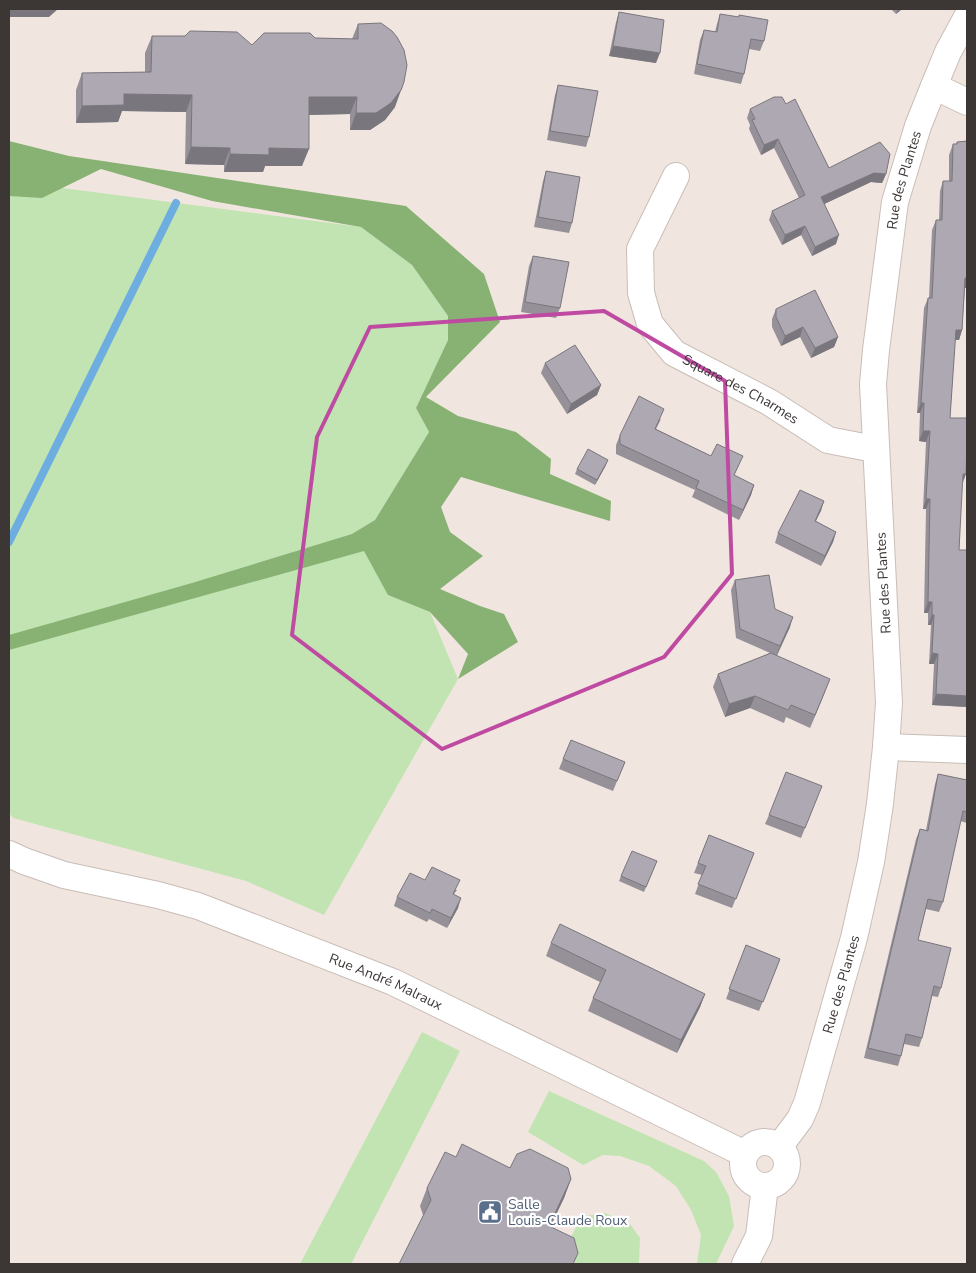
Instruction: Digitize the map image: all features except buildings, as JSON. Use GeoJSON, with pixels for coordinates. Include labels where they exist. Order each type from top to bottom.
{"type":"FeatureCollection","features":[{"type":"Feature","properties":{"kind":"street","name":"Rue des Plantes"},"geometry":{"type":"LineString","coordinates":[[779,1148],[800,1119],[807,1103],[854,938],[880,804],[888,703],[876,446],[874,384],[876,350],[895,202],[912,144],[934,86],[948,52],[967,17]]}},
{"type":"Feature","properties":{"kind":"street"},"geometry":{"type":"LineString","coordinates":[[934,86],[967,102]]}},
{"type":"Feature","properties":{"kind":"street","name":"Square des Charmes"},"geometry":{"type":"LineString","coordinates":[[676,176],[640,249],[642,293],[650,324],[674,353],[768,402],[828,440],[864,447],[876,446]]}},
{"type":"Feature","properties":{"kind":"street"},"geometry":{"type":"LineString","coordinates":[[886,747],[967,750]]}},
{"type":"Feature","properties":{"kind":"street","name":"Rue André Malraux"},"geometry":{"type":"LineString","coordinates":[[9,854],[24,862],[64,875],[158,895],[225,915],[393,982],[745,1154]]}},
{"type":"Feature","properties":{"kind":"street"},"geometry":{"type":"LineString","coordinates":[[768,1143],[779,1148],[785,1155],[787,1163],[781,1180],[765,1186],[751,1181],[746,1176],[744,1169],[745,1154],[756,1144],[768,1143]]}},
{"type":"Feature","properties":{"kind":"street"},"geometry":{"type":"LineString","coordinates":[[746,1264],[759,1236],[765,1186]]}},
{"type":"Feature","properties":{"kind":"highlighted area"},"geometry":{"type":"Polygon","coordinates":[[[604,311],[725,381],[732,574],[664,657],[442,749],[292,635],[317,437],[370,327],[604,311]]]}},
{"type":"Feature","properties":{"kind":"green space"},"geometry":{"type":"Polygon","coordinates":[[[9,141],[69,156],[406,206],[484,274],[500,322],[426,397],[458,416],[516,432],[551,459],[550,474],[611,501],[610,521],[461,477],[441,507],[450,532],[483,556],[440,589],[504,614],[518,642],[458,679],[468,654],[430,612],[388,595],[364,551],[9,650],[9,635],[192,583],[352,534],[375,520],[429,432],[416,408],[448,340],[448,316],[412,265],[361,227],[212,201],[101,169],[42,198],[9,196],[9,141]]]}},
{"type":"Feature","properties":{"kind":"green space"},"geometry":{"type":"Polygon","coordinates":[[[9,181],[361,227],[412,265],[448,316],[448,340],[416,408],[429,432],[375,520],[388,595],[430,612],[458,679],[324,915],[246,881],[13,818],[9,813],[9,181]]]}},
{"type":"Feature","properties":{"kind":"green space"},"geometry":{"type":"Polygon","coordinates":[[[422,1032],[460,1051],[351,1264],[300,1264],[422,1032]]]}},
{"type":"Feature","properties":{"kind":"green space"},"geometry":{"type":"Polygon","coordinates":[[[549,1091],[704,1161],[716,1172],[729,1196],[734,1226],[716,1264],[697,1264],[701,1235],[691,1210],[676,1186],[649,1166],[620,1156],[603,1155],[583,1165],[528,1132],[549,1091]]]}},
{"type":"Feature","properties":{"kind":"green space"},"geometry":{"type":"Polygon","coordinates":[[[605,1213],[630,1224],[640,1238],[638,1264],[575,1264],[572,1253],[565,1249],[578,1223],[585,1216],[605,1213]]]}},
{"type":"Feature","properties":{"kind":"waterway"},"geometry":{"type":"LineString","coordinates":[[9,542],[176,203]]}},
{"type":"Feature","properties":{"kind":"place","name":"Salle Louis-Claude Roux"},"geometry":{"type":"Point","coordinates":[490,1212]}}]}
